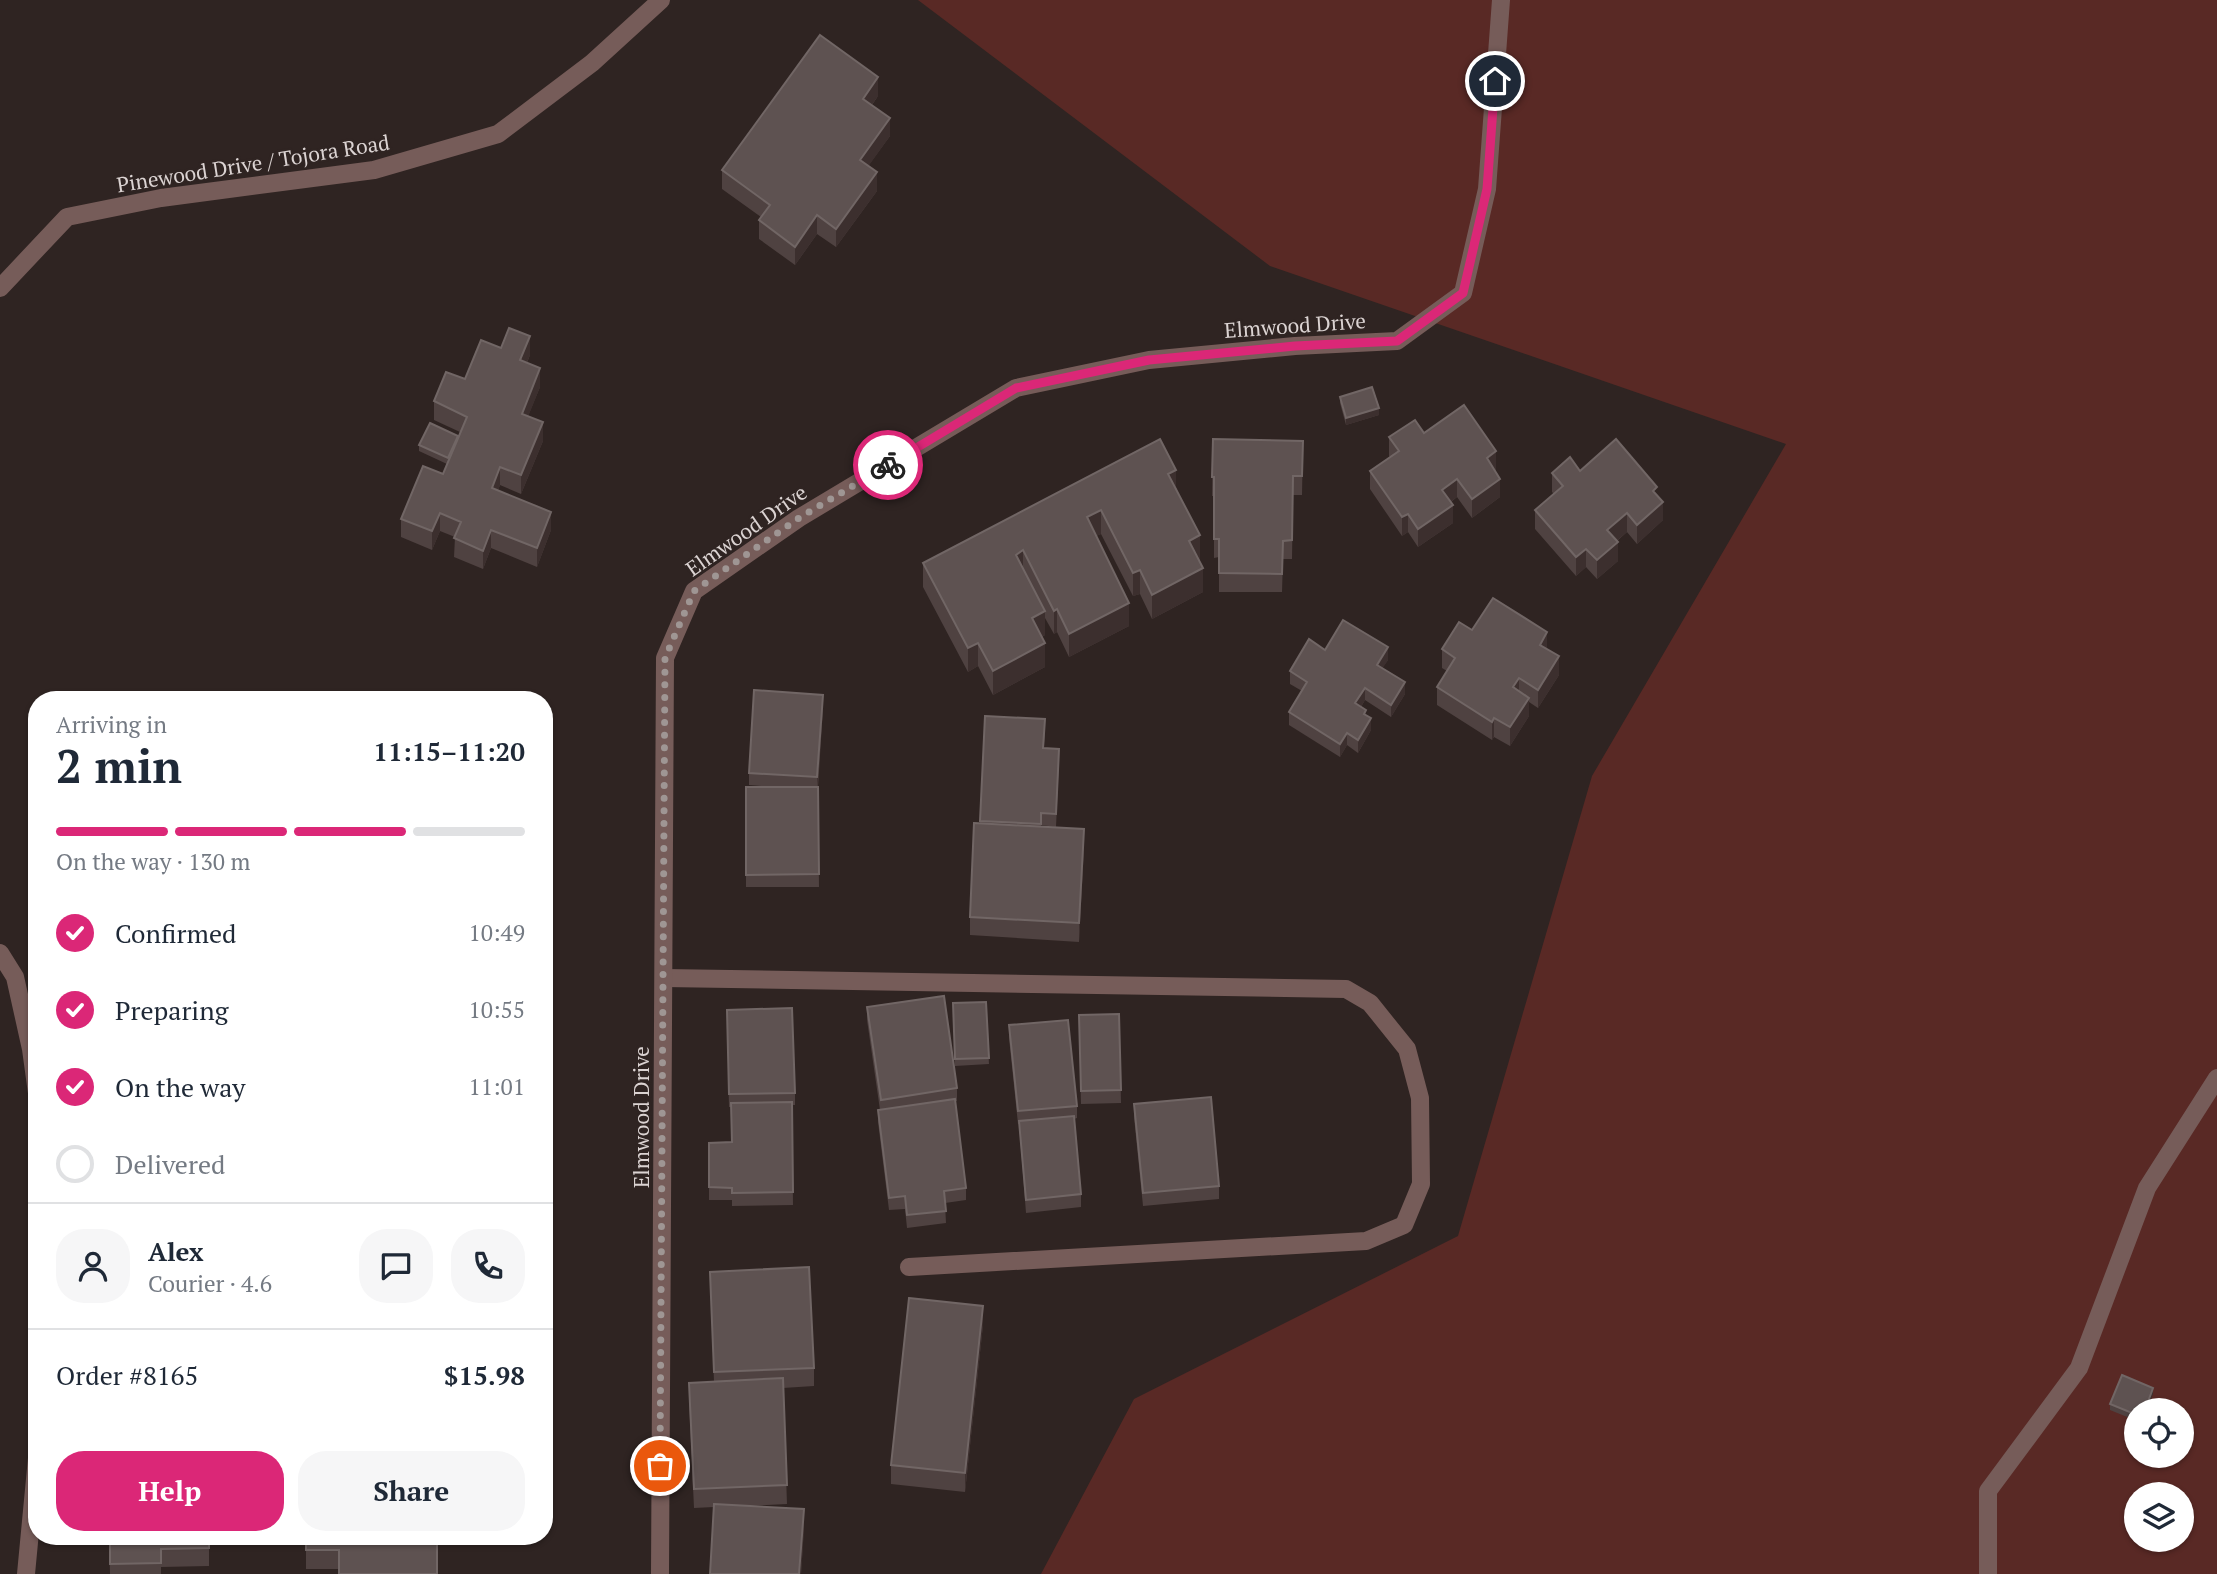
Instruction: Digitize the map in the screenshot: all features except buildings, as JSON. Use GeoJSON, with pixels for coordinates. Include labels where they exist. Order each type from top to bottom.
{"type":"FeatureCollection","features":[{"type":"Feature","properties":{"kind":"street","name":"Pinewood Drive / Tojora Road"},"geometry":{"type":"LineString","coordinates":[[0,288],[67,217],[161,198],[374,170],[498,134],[592,64],[661,0]]}},
{"type":"Feature","properties":{"kind":"street","name":"Elmwood Drive"},"geometry":{"type":"LineString","coordinates":[[660,1574],[665,658],[694,591],[799,518],[1016,388],[1149,360],[1295,346],[1397,341],[1463,293],[1487,189],[1501,0]]}},
{"type":"Feature","properties":{"kind":"street"},"geometry":{"type":"LineString","coordinates":[[0,953],[15,977],[28,1036]]}},
{"type":"Feature","properties":{"kind":"street"},"geometry":{"type":"LineString","coordinates":[[664,978],[1346,989],[1370,1003],[1407,1049],[1420,1098],[1421,1184],[1404,1225],[1366,1241],[909,1267]]}},
{"type":"Feature","properties":{"kind":"street"},"geometry":{"type":"LineString","coordinates":[[1988,1574],[1989,1491],[2079,1368],[2147,1188],[2217,1078]]}},
{"type":"Feature","properties":{"kind":"street"},"geometry":{"type":"LineString","coordinates":[[26,1574],[29,1545]]}},
{"type":"Feature","properties":{"kind":"shaded area"},"geometry":{"type":"Polygon","coordinates":[[[918,0],[2217,0],[2217,1574],[1041,1574],[1134,1399],[1458,1236],[1592,776],[1786,444],[1270,266],[918,0]]]}},
{"type":"Feature","properties":{"kind":"way so far"},"geometry":{"type":"LineString","coordinates":[[660,1466],[665,658],[694,591],[799,518],[888,465]]}},
{"type":"Feature","properties":{"kind":"route"},"geometry":{"type":"LineString","coordinates":[[888,465],[1016,388],[1149,360],[1295,346],[1397,341],[1463,293],[1487,189],[1495,81]]}}]}
